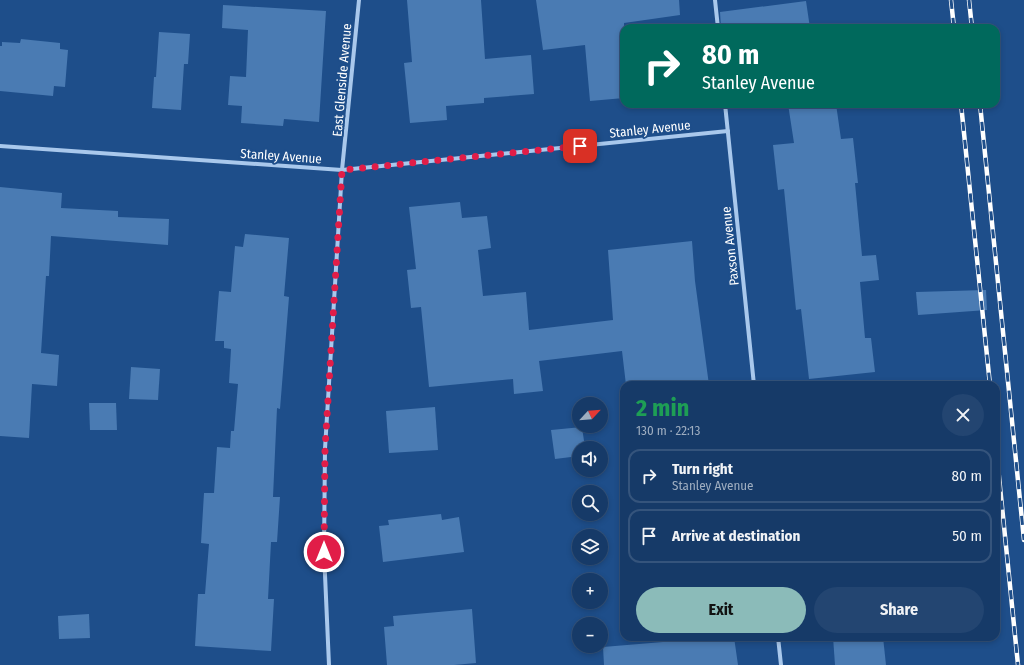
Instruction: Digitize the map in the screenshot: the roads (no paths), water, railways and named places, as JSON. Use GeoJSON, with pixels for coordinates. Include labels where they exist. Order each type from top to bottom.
{"type":"FeatureCollection","features":[{"type":"Feature","properties":{"kind":"street","name":"East Glenside Avenue"},"geometry":{"type":"LineString","coordinates":[[329,665],[324,552],[325,449],[342,170],[359,0]]}},
{"type":"Feature","properties":{"kind":"street"},"geometry":{"type":"LineString","coordinates":[[715,0],[718,24]]}},
{"type":"Feature","properties":{"kind":"street","name":"Paxson Avenue"},"geometry":{"type":"LineString","coordinates":[[725,108],[754,381]]}},
{"type":"Feature","properties":{"kind":"street","name":"Stanley Avenue"},"geometry":{"type":"LineString","coordinates":[[0,146],[342,170],[728,131]]}},
{"type":"Feature","properties":{"kind":"street"},"geometry":{"type":"LineString","coordinates":[[778,641],[781,665]]}},
{"type":"Feature","properties":{"kind":"railway"},"geometry":{"type":"LineString","coordinates":[[951,0],[954,24]]}},
{"type":"Feature","properties":{"kind":"railway"},"geometry":{"type":"LineString","coordinates":[[969,0],[972,24]]}},
{"type":"Feature","properties":{"kind":"railway"},"geometry":{"type":"LineString","coordinates":[[961,108],[990,381]]}},
{"type":"Feature","properties":{"kind":"railway"},"geometry":{"type":"LineString","coordinates":[[980,108],[1024,540]]}},
{"type":"Feature","properties":{"kind":"railway"},"geometry":{"type":"LineString","coordinates":[[1000,487],[1018,665]]}}]}
